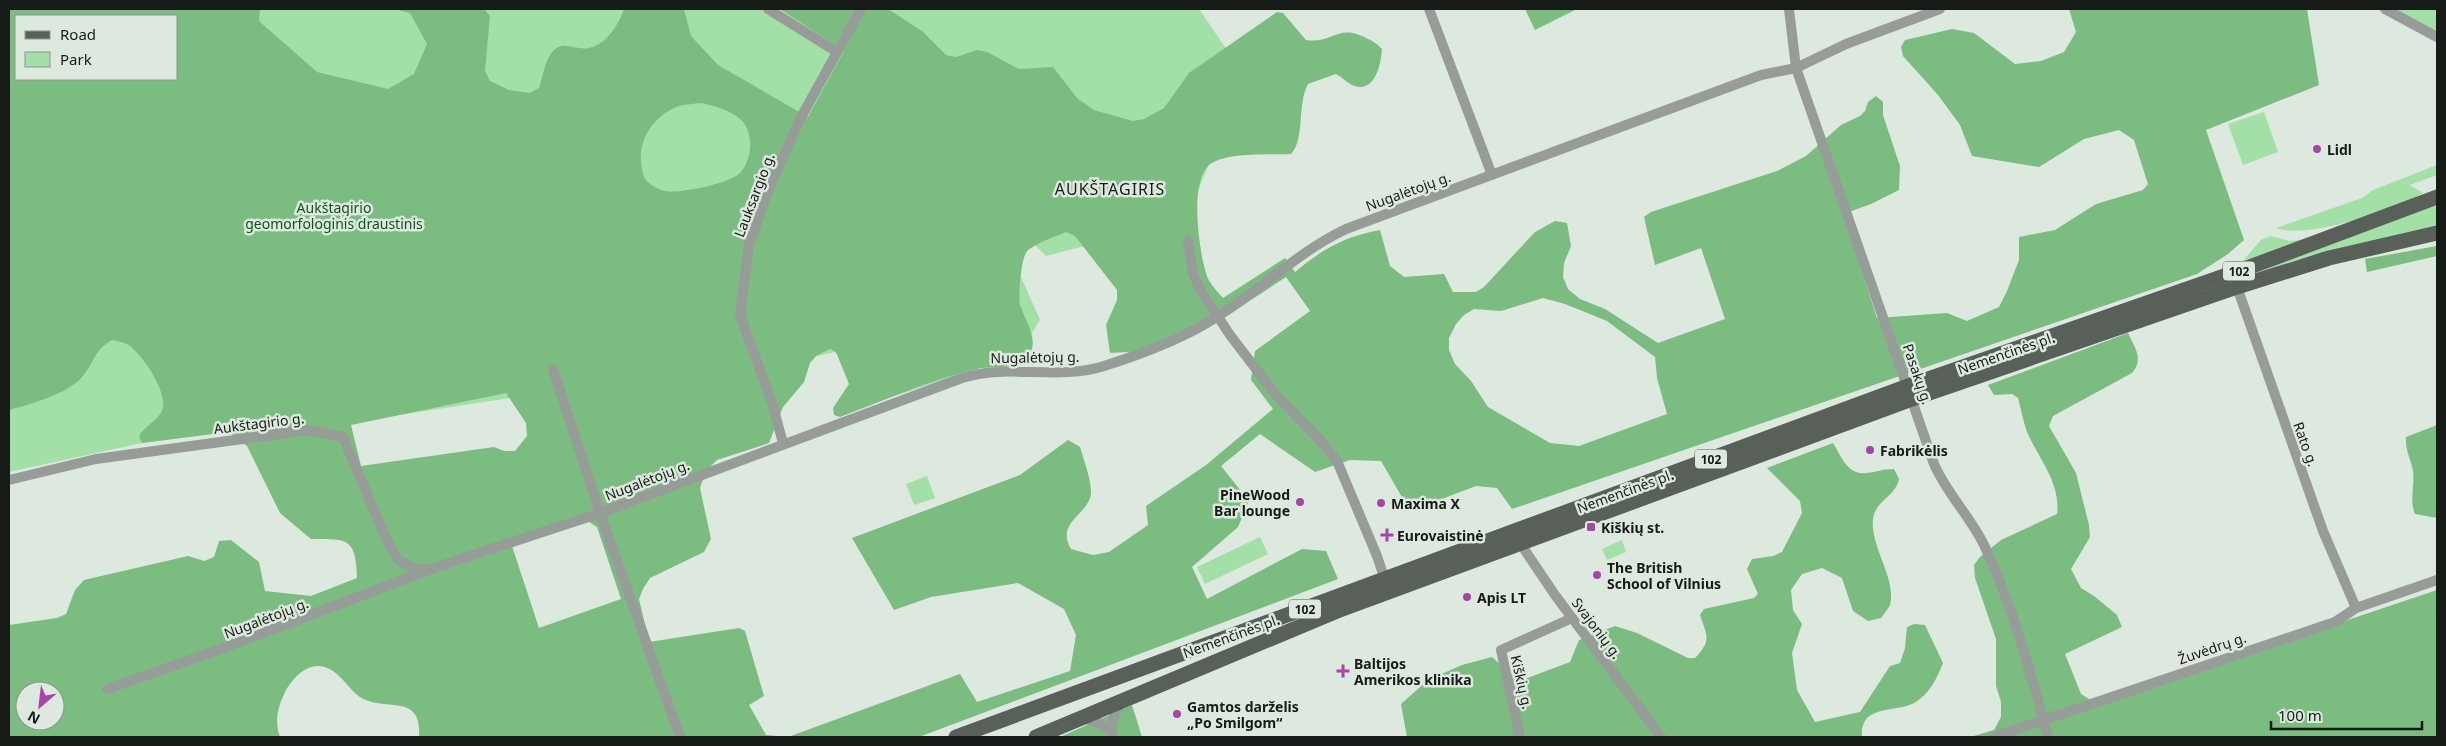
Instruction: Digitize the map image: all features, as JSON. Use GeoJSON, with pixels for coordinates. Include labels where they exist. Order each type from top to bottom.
{"type":"FeatureCollection","features":[{"type":"Feature","properties":{"kind":"main road","name":"Nemenčinės pl."},"geometry":{"type":"LineString","coordinates":[[1036,737],[1517,538],[2437,197]]}},
{"type":"Feature","properties":{"kind":"main road","name":"Nemenčinės pl."},"geometry":{"type":"LineString","coordinates":[[1910,392],[2329,258],[2437,233]]}},
{"type":"Feature","properties":{"kind":"main road","name":"Nemenčinės pl."},"geometry":{"type":"LineString","coordinates":[[956,737],[1385,580],[1517,538]]}},
{"type":"Feature","properties":{"kind":"street"},"geometry":{"type":"LineString","coordinates":[[768,9],[837,52]]}},
{"type":"Feature","properties":{"kind":"street","name":"Lauksargio g."},"geometry":{"type":"LineString","coordinates":[[783,443],[772,402],[740,315],[749,245],[768,191],[800,119],[861,9]]}},
{"type":"Feature","properties":{"kind":"street"},"geometry":{"type":"LineString","coordinates":[[1429,9],[1492,175]]}},
{"type":"Feature","properties":{"kind":"street","name":"Pasakų g."},"geometry":{"type":"LineString","coordinates":[[1789,9],[1796,68],[1910,392],[1944,486],[1966,515],[1984,545],[2007,605],[2048,737]]}},
{"type":"Feature","properties":{"kind":"street","name":"Nugalėtojų g."},"geometry":{"type":"LineString","coordinates":[[107,689],[224,648],[434,568],[600,513],[783,443],[978,373],[991,371],[1064,372],[1099,368],[1165,343],[1218,317],[1293,260],[1325,239],[1368,220],[1761,75],[1796,68],[1846,44],[1940,9]]}},
{"type":"Feature","properties":{"kind":"street"},"geometry":{"type":"LineString","coordinates":[[2385,9],[2437,37]]}},
{"type":"Feature","properties":{"kind":"street"},"geometry":{"type":"LineString","coordinates":[[1188,241],[1193,274],[1201,291],[1218,317],[1275,394],[1322,442],[1337,461],[1377,556],[1385,580]]}},
{"type":"Feature","properties":{"kind":"street","name":"Rato g."},"geometry":{"type":"LineString","coordinates":[[2237,286],[2323,531],[2356,608]]}},
{"type":"Feature","properties":{"kind":"street"},"geometry":{"type":"LineString","coordinates":[[553,369],[600,513],[680,737]]}},
{"type":"Feature","properties":{"kind":"street","name":"Aukštagirio g."},"geometry":{"type":"LineString","coordinates":[[9,480],[96,459],[152,450],[308,430],[328,433],[343,437],[388,543],[399,561],[416,569],[434,568]]}},
{"type":"Feature","properties":{"kind":"street","name":"Svajonių g."},"geometry":{"type":"LineString","coordinates":[[1517,538],[1572,618],[1661,737]]}},
{"type":"Feature","properties":{"kind":"street","name":"Žuvėdrų g."},"geometry":{"type":"LineString","coordinates":[[1993,737],[2335,622],[2356,608],[2437,580]]}},
{"type":"Feature","properties":{"kind":"street","name":"Kiškių g."},"geometry":{"type":"LineString","coordinates":[[1520,737],[1501,650],[1572,618]]}},
{"type":"Feature","properties":{"kind":"street"},"geometry":{"type":"LineString","coordinates":[[1112,734],[1112,720],[1122,701]]}},
{"type":"Feature","properties":{"kind":"street"},"geometry":{"type":"LineString","coordinates":[[1082,718],[1099,723],[1112,734]]}},
{"type":"Feature","properties":{"kind":"green space","name":"Aukštagirio geomorfologinis draustinis"},"geometry":{"type":"Polygon","coordinates":[[[9,9],[1199,9],[1273,117],[1209,164],[1197,193],[1096,243],[1046,256],[1029,239],[1009,250],[1040,320],[1012,366],[981,368],[870,404],[835,352],[801,360],[562,390],[340,424],[229,431],[142,443],[9,472],[9,9]]]}},
{"type":"Feature","properties":{"kind":"green space"},"geometry":{"type":"Polygon","coordinates":[[[9,9],[260,9],[259,21],[317,72],[388,89],[414,74],[427,44],[410,13],[394,9],[484,9],[490,16],[485,71],[490,81],[509,90],[530,93],[539,88],[549,57],[555,49],[567,46],[585,49],[601,43],[611,33],[624,9],[684,9],[691,36],[718,65],[808,117],[844,51],[780,9],[888,9],[922,31],[946,55],[956,57],[977,50],[987,52],[1019,69],[1053,67],[1077,98],[1094,110],[1133,121],[1144,119],[1164,108],[1189,73],[1277,12],[1283,13],[1306,40],[1323,39],[1342,33],[1356,34],[1368,39],[1382,49],[1380,62],[1375,76],[1366,86],[1352,85],[1336,74],[1308,84],[1303,101],[1298,140],[1291,154],[1229,157],[1212,163],[1205,171],[1200,183],[1198,198],[1198,232],[1207,276],[1223,298],[1285,258],[1295,272],[1324,250],[1344,240],[1380,230],[1390,266],[1404,277],[1444,274],[1453,292],[1476,292],[1484,287],[1535,232],[1555,221],[1567,223],[1571,246],[1564,263],[1563,277],[1568,289],[1580,299],[1605,309],[1658,343],[1725,319],[1701,248],[1655,265],[1644,217],[1651,212],[1777,171],[1806,156],[1841,125],[1860,116],[1865,111],[1868,102],[1876,96],[1883,102],[1883,115],[1900,166],[1899,190],[1871,204],[1846,213],[1845,219],[1877,318],[1947,313],[1967,321],[1999,307],[2019,260],[2019,237],[2055,230],[2096,204],[2143,190],[2148,184],[2134,140],[2119,130],[2084,139],[2039,167],[1972,156],[1960,125],[1938,95],[1903,56],[1901,47],[1905,40],[1952,29],[1974,33],[2015,64],[2041,61],[2064,52],[2076,32],[2069,9],[2307,9],[2319,85],[2206,130],[2244,240],[2228,254],[2197,274],[1512,509],[1497,488],[1476,486],[1410,511],[1381,461],[1350,460],[1315,472],[1260,434],[1221,466],[1249,501],[1238,527],[1192,567],[1207,599],[1302,549],[1326,551],[1338,579],[919,737],[788,737],[419,737],[419,724],[416,715],[410,709],[403,706],[366,700],[356,694],[335,673],[320,666],[305,670],[292,681],[286,690],[278,714],[277,725],[280,737],[9,737],[9,625],[57,618],[66,614],[75,590],[84,580],[188,556],[204,561],[214,557],[219,541],[231,540],[259,562],[265,591],[311,596],[357,578],[354,555],[347,543],[333,539],[311,539],[280,513],[247,446],[229,432],[142,443],[139,437],[144,429],[159,416],[163,407],[163,400],[152,372],[139,355],[127,344],[112,340],[106,344],[98,352],[83,376],[68,388],[49,398],[9,410],[9,9]],[[702,103],[682,105],[671,110],[656,121],[646,135],[641,152],[643,173],[648,182],[665,191],[691,190],[730,179],[741,171],[749,157],[750,140],[748,132],[740,119],[717,107],[702,103]],[[1066,232],[1037,245],[1026,253],[1021,276],[1019,300],[1033,341],[1030,354],[1020,364],[982,368],[942,379],[840,417],[834,415],[833,408],[849,384],[836,352],[830,349],[816,356],[810,363],[804,382],[783,407],[769,443],[717,460],[706,471],[700,488],[711,539],[704,552],[650,578],[639,599],[649,642],[739,628],[745,631],[764,696],[749,705],[766,735],[788,737],[960,674],[977,702],[1070,671],[1076,635],[1064,609],[1018,583],[931,597],[894,610],[852,538],[1020,475],[1068,440],[1080,447],[1091,490],[1090,498],[1086,505],[1070,524],[1067,531],[1067,539],[1071,549],[1093,555],[1109,552],[1148,525],[1146,506],[1206,465],[1273,409],[1251,380],[1255,351],[1310,311],[1286,277],[1225,317],[1162,350],[1110,353],[1106,325],[1117,300],[1117,290],[1075,236],[1066,232]],[[1543,298],[1501,311],[1474,309],[1464,315],[1456,324],[1449,338],[1449,350],[1455,364],[1471,381],[1488,407],[1550,443],[1579,446],[1667,414],[1657,378],[1655,357],[1607,321],[1565,304],[1543,298]],[[506,393],[351,425],[361,466],[494,447],[504,451],[515,451],[527,436],[526,423],[506,393]],[[589,522],[512,546],[539,628],[621,599],[597,527],[589,522]]]}},
{"type":"Feature","properties":{"kind":"green space"},"geometry":{"type":"Polygon","coordinates":[[[1525,9],[1577,9],[1535,30],[1525,9]]]}},
{"type":"Feature","properties":{"kind":"green space"},"geometry":{"type":"Polygon","coordinates":[[[2394,9],[2437,9],[2437,34],[2394,9]]]}},
{"type":"Feature","properties":{"kind":"green space"},"geometry":{"type":"Polygon","coordinates":[[[2264,112],[2278,152],[2243,165],[2228,124],[2264,112]]]}},
{"type":"Feature","properties":{"kind":"green space"},"geometry":{"type":"Polygon","coordinates":[[[2437,165],[2437,175],[2410,185],[2423,193],[2372,215],[2328,227],[2308,230],[2290,231],[2276,228],[2362,198],[2373,190],[2437,165]]]}},
{"type":"Feature","properties":{"kind":"green space"},"geometry":{"type":"Polygon","coordinates":[[[2437,204],[2437,227],[2293,261],[2219,288],[2218,285],[2437,204]]]}},
{"type":"Feature","properties":{"kind":"green space"},"geometry":{"type":"Polygon","coordinates":[[[2271,236],[2290,241],[2305,239],[2241,263],[2261,240],[2271,236]]]}},
{"type":"Feature","properties":{"kind":"green space"},"geometry":{"type":"Polygon","coordinates":[[[2437,246],[2437,256],[2367,272],[2365,259],[2437,246]]]}},
{"type":"Feature","properties":{"kind":"green space"},"geometry":{"type":"Polygon","coordinates":[[[2128,333],[2138,358],[2136,368],[2132,373],[2053,416],[2049,426],[2076,473],[2089,525],[2090,537],[2071,569],[2081,588],[2117,615],[2122,627],[2065,654],[2081,694],[2097,704],[2437,590],[2437,737],[1970,737],[1994,730],[2001,717],[2001,702],[1996,686],[1996,639],[1975,578],[1974,565],[1980,557],[2001,540],[2057,514],[2056,492],[2048,472],[2027,432],[2018,398],[2012,394],[1994,395],[1988,385],[2128,333]]]}},
{"type":"Feature","properties":{"kind":"green space"},"geometry":{"type":"Polygon","coordinates":[[[2437,425],[2437,518],[2415,514],[2412,503],[2413,471],[2407,450],[2406,437],[2437,425]]]}},
{"type":"Feature","properties":{"kind":"green space"},"geometry":{"type":"Polygon","coordinates":[[[1833,443],[1842,459],[1855,471],[1867,473],[1894,469],[1899,479],[1894,490],[1877,508],[1873,519],[1875,541],[1890,585],[1890,605],[1881,618],[1868,621],[1853,611],[1842,578],[1822,568],[1802,574],[1791,590],[1793,610],[1802,624],[1792,653],[1797,690],[1815,722],[1860,712],[1890,666],[1900,663],[1905,648],[1907,627],[1914,624],[1925,625],[1943,663],[1932,686],[1919,700],[1906,706],[1872,714],[1866,719],[1862,737],[1407,737],[1401,704],[1428,680],[1462,665],[1492,657],[1519,681],[1570,662],[1579,640],[1615,626],[1637,633],[1688,658],[1695,658],[1706,642],[1706,633],[1700,615],[1704,609],[1754,598],[1758,594],[1747,569],[1752,559],[1773,556],[1782,552],[1802,513],[1800,501],[1767,468],[1833,443]]]}},
{"type":"Feature","properties":{"kind":"green space"},"geometry":{"type":"Polygon","coordinates":[[[927,476],[935,498],[914,505],[906,484],[927,476]]]}},
{"type":"Feature","properties":{"kind":"green space"},"geometry":{"type":"Polygon","coordinates":[[[1260,537],[1268,554],[1205,584],[1197,567],[1260,537]]]}},
{"type":"Feature","properties":{"kind":"green space"},"geometry":{"type":"Polygon","coordinates":[[[1622,540],[1626,552],[1607,560],[1602,549],[1622,540]]]}},
{"type":"Feature","properties":{"kind":"green space"},"geometry":{"type":"Polygon","coordinates":[[[1132,705],[1142,737],[1060,737],[1132,705]]]}},
{"type":"Feature","properties":{"kind":"place","name":"Lidl"},"geometry":{"type":"Point","coordinates":[2317,149]}},
{"type":"Feature","properties":{"kind":"place","name":"Fabrikėlis"},"geometry":{"type":"Point","coordinates":[1870,450]}},
{"type":"Feature","properties":{"kind":"place","name":"PineWood Bar lounge"},"geometry":{"type":"Point","coordinates":[1300,502]}},
{"type":"Feature","properties":{"kind":"place","name":"Maxima X"},"geometry":{"type":"Point","coordinates":[1381,503]}},
{"type":"Feature","properties":{"kind":"place","name":"Kiškių st."},"geometry":{"type":"Point","coordinates":[1591,527]}},
{"type":"Feature","properties":{"kind":"place","name":"Eurovaistinė"},"geometry":{"type":"Point","coordinates":[1387,535]}},
{"type":"Feature","properties":{"kind":"place","name":"The British School of Vilnius"},"geometry":{"type":"Point","coordinates":[1597,575]}},
{"type":"Feature","properties":{"kind":"place","name":"Apis LT"},"geometry":{"type":"Point","coordinates":[1467,597]}},
{"type":"Feature","properties":{"kind":"place","name":"Baltijos Amerikos klinika"},"geometry":{"type":"Point","coordinates":[1343,671]}},
{"type":"Feature","properties":{"kind":"place","name":"Gamtos darželis „Po Smilgom“"},"geometry":{"type":"Point","coordinates":[1177,714]}},
{"type":"Feature","properties":{"kind":"district","name":"AUKŠTAGIRIS"},"geometry":{"type":"Point","coordinates":[1110,189]}}]}
